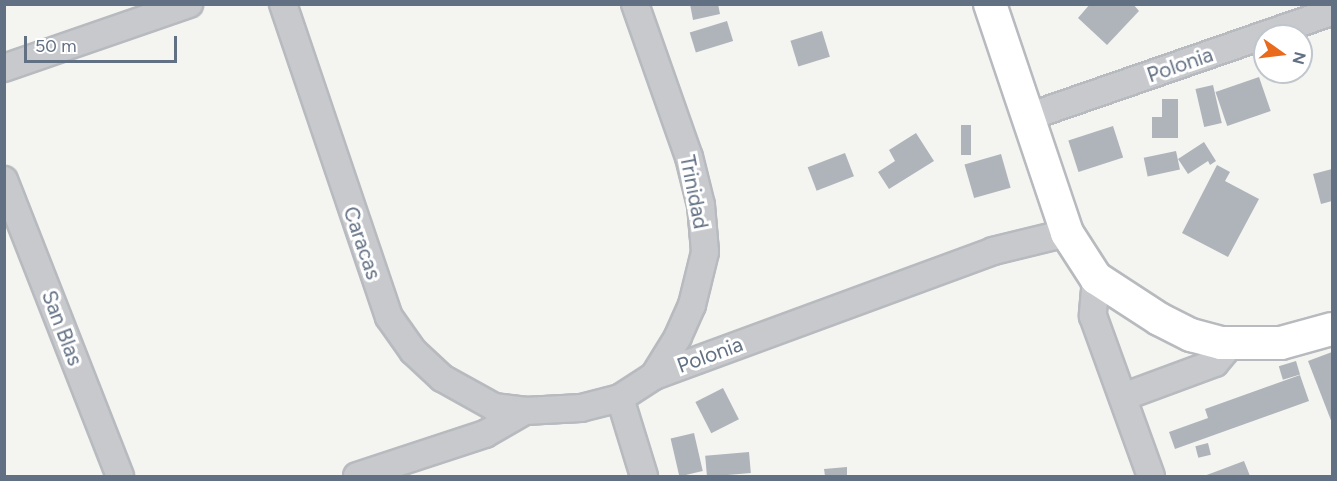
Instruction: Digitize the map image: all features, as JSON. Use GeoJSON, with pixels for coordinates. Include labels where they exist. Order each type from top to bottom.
{"type":"FeatureCollection","features":[{"type":"Feature","properties":{"kind":"main road"},"geometry":{"type":"LineString","coordinates":[[990,4],[1066,233],[1096,278],[1127,301],[1191,335],[1231,344],[1281,343],[1332,329]]}},
{"type":"Feature","properties":{"kind":"street"},"geometry":{"type":"LineString","coordinates":[[4,68],[189,4]]}},
{"type":"Feature","properties":{"kind":"street","name":"Caracas"},"geometry":{"type":"LineString","coordinates":[[283,4],[389,317],[413,351],[442,378],[494,407],[525,411]]}},
{"type":"Feature","properties":{"kind":"street","name":"Trinidad"},"geometry":{"type":"LineString","coordinates":[[635,4],[689,157],[701,205],[705,252],[692,305],[678,337],[654,376]]}},
{"type":"Feature","properties":{"kind":"street","name":"Polonia"},"geometry":{"type":"LineString","coordinates":[[1028,117],[1332,12]]}},
{"type":"Feature","properties":{"kind":"street","name":"San Blas"},"geometry":{"type":"LineString","coordinates":[[4,180],[120,477]]}},
{"type":"Feature","properties":{"kind":"street","name":"Polonia"},"geometry":{"type":"LineString","coordinates":[[357,477],[485,434],[525,411],[581,408],[620,398],[654,376],[993,251],[1066,233]]}},
{"type":"Feature","properties":{"kind":"street"},"geometry":{"type":"LineString","coordinates":[[1096,278],[1094,316],[1151,477]]}},
{"type":"Feature","properties":{"kind":"street"},"geometry":{"type":"LineString","coordinates":[[1123,397],[1215,363],[1231,344]]}},
{"type":"Feature","properties":{"kind":"street"},"geometry":{"type":"LineString","coordinates":[[620,398],[645,477]]}},
{"type":"Feature","properties":{"kind":"building"},"geometry":{"type":"Polygon","coordinates":[[[690,4],[718,4],[720,14],[693,20],[690,4]]]}},
{"type":"Feature","properties":{"kind":"building"},"geometry":{"type":"Polygon","coordinates":[[[1090,4],[1133,4],[1139,11],[1107,45],[1078,18],[1090,4]]]}},
{"type":"Feature","properties":{"kind":"building"},"geometry":{"type":"Polygon","coordinates":[[[727,21],[733,41],[696,52],[690,32],[727,21]]]}},
{"type":"Feature","properties":{"kind":"building"},"geometry":{"type":"Polygon","coordinates":[[[822,31],[830,57],[798,66],[790,41],[822,31]]]}},
{"type":"Feature","properties":{"kind":"building"},"geometry":{"type":"Polygon","coordinates":[[[1253,79],[1253,84],[1261,84],[1271,111],[1227,126],[1216,92],[1253,79]]]}},
{"type":"Feature","properties":{"kind":"building"},"geometry":{"type":"Polygon","coordinates":[[[1213,85],[1222,123],[1204,127],[1195,89],[1213,85]]]}},
{"type":"Feature","properties":{"kind":"building"},"geometry":{"type":"Polygon","coordinates":[[[1162,99],[1178,99],[1178,138],[1152,138],[1152,117],[1162,117],[1162,99]]]}},
{"type":"Feature","properties":{"kind":"building"},"geometry":{"type":"Polygon","coordinates":[[[961,125],[971,125],[971,155],[961,155],[961,125]]]}},
{"type":"Feature","properties":{"kind":"building"},"geometry":{"type":"Polygon","coordinates":[[[1113,126],[1123,157],[1078,172],[1068,141],[1113,126]]]}},
{"type":"Feature","properties":{"kind":"building"},"geometry":{"type":"Polygon","coordinates":[[[916,133],[934,161],[889,189],[878,172],[895,161],[889,150],[916,133]]]}},
{"type":"Feature","properties":{"kind":"building"},"geometry":{"type":"Polygon","coordinates":[[[1204,142],[1216,161],[1210,165],[1208,161],[1188,174],[1178,159],[1204,142]]]}},
{"type":"Feature","properties":{"kind":"building"},"geometry":{"type":"Polygon","coordinates":[[[1176,151],[1180,170],[1148,176],[1144,158],[1176,151]]]}},
{"type":"Feature","properties":{"kind":"building"},"geometry":{"type":"Polygon","coordinates":[[[845,153],[854,176],[817,191],[808,167],[845,153]]]}},
{"type":"Feature","properties":{"kind":"building"},"geometry":{"type":"Polygon","coordinates":[[[1001,154],[1011,188],[974,198],[964,164],[1001,154]]]}},
{"type":"Feature","properties":{"kind":"building"},"geometry":{"type":"Polygon","coordinates":[[[1217,165],[1230,172],[1225,181],[1259,199],[1228,257],[1182,233],[1217,165]]]}},
{"type":"Feature","properties":{"kind":"building"},"geometry":{"type":"Polygon","coordinates":[[[1332,169],[1332,201],[1321,204],[1313,174],[1332,169]]]}},
{"type":"Feature","properties":{"kind":"building"},"geometry":{"type":"Polygon","coordinates":[[[1332,352],[1332,423],[1308,361],[1332,352]]]}},
{"type":"Feature","properties":{"kind":"building"},"geometry":{"type":"Polygon","coordinates":[[[1296,361],[1300,374],[1283,380],[1279,366],[1296,361]]]}},
{"type":"Feature","properties":{"kind":"building"},"geometry":{"type":"Polygon","coordinates":[[[1300,375],[1309,401],[1175,449],[1169,432],[1208,418],[1205,409],[1300,375]]]}},
{"type":"Feature","properties":{"kind":"building"},"geometry":{"type":"Polygon","coordinates":[[[723,388],[739,419],[711,433],[695,402],[723,388]]]}},
{"type":"Feature","properties":{"kind":"building"},"geometry":{"type":"Polygon","coordinates":[[[694,433],[703,471],[679,476],[671,438],[694,433]]]}},
{"type":"Feature","properties":{"kind":"building"},"geometry":{"type":"Polygon","coordinates":[[[1208,443],[1211,455],[1198,458],[1195,446],[1208,443]]]}},
{"type":"Feature","properties":{"kind":"building"},"geometry":{"type":"Polygon","coordinates":[[[749,452],[751,473],[707,476],[705,456],[749,452]]]}},
{"type":"Feature","properties":{"kind":"building"},"geometry":{"type":"Polygon","coordinates":[[[1244,461],[1250,476],[1204,476],[1244,461]]]}},
{"type":"Feature","properties":{"kind":"building"},"geometry":{"type":"Polygon","coordinates":[[[847,467],[847,476],[825,476],[824,469],[847,467]]]}}]}
